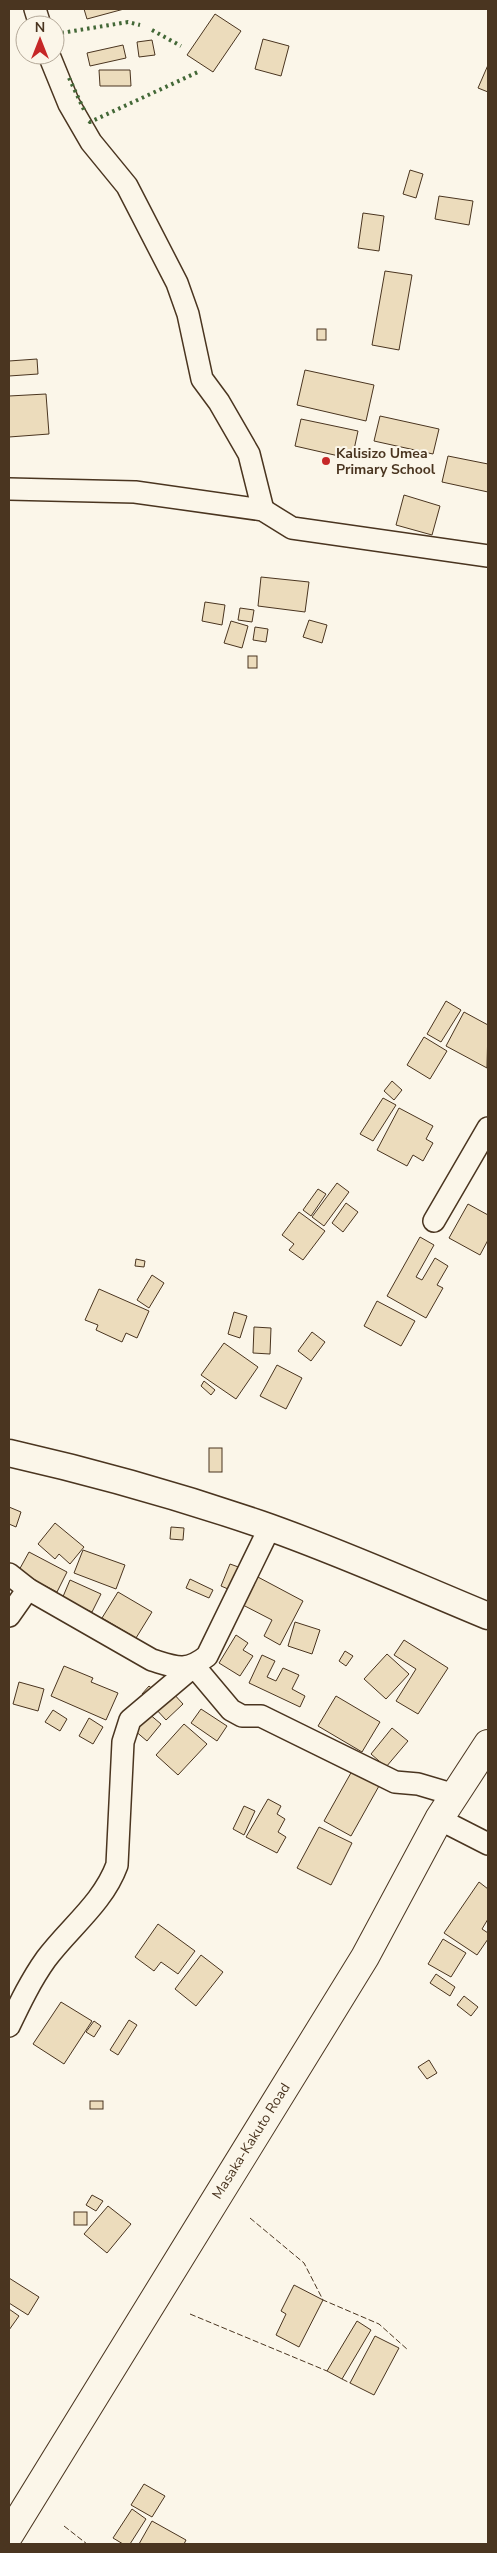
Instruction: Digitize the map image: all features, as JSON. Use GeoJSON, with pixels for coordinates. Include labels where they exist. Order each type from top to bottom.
{"type":"FeatureCollection","features":[{"type":"Feature","properties":{"kind":"highway","name":"Masaka-Kakuto Road"},"geometry":{"type":"LineString","coordinates":[[9,2535],[365,1957],[439,1819],[488,1744]]}},
{"type":"Feature","properties":{"kind":"street"},"geometry":{"type":"LineString","coordinates":[[53,65],[69,104],[91,142],[127,186],[177,283],[188,314],[202,379],[219,402],[250,454],[263,510]]}},
{"type":"Feature","properties":{"kind":"street"},"geometry":{"type":"LineString","coordinates":[[9,489],[135,492],[263,510],[292,528],[488,556]]}},
{"type":"Feature","properties":{"kind":"street"},"geometry":{"type":"LineString","coordinates":[[434,1221],[488,1128]]}},
{"type":"Feature","properties":{"kind":"street"},"geometry":{"type":"LineString","coordinates":[[9,1453],[208,1506],[270,1527],[488,1616]]}},
{"type":"Feature","properties":{"kind":"street"},"geometry":{"type":"LineString","coordinates":[[9,2026],[28,1987],[47,1958],[111,1882],[117,1865],[123,1742],[130,1720],[206,1656],[270,1527]]}},
{"type":"Feature","properties":{"kind":"street"},"geometry":{"type":"LineString","coordinates":[[9,1574],[28,1589],[152,1660],[174,1667],[194,1666]]}},
{"type":"Feature","properties":{"kind":"street"},"geometry":{"type":"LineString","coordinates":[[9,1616],[28,1589]]}},
{"type":"Feature","properties":{"kind":"street"},"geometry":{"type":"LineString","coordinates":[[194,1666],[230,1710],[242,1716],[261,1716],[395,1782],[418,1784],[455,1795]]}},
{"type":"Feature","properties":{"kind":"street"},"geometry":{"type":"LineString","coordinates":[[439,1819],[488,1844]]}},
{"type":"Feature","properties":{"kind":"building"},"geometry":{"type":"Polygon","coordinates":[[[84,9],[124,9],[87,19],[84,9]]]}},
{"type":"Feature","properties":{"kind":"building"},"geometry":{"type":"Polygon","coordinates":[[[215,14],[241,31],[213,72],[187,55],[215,14]]]}},
{"type":"Feature","properties":{"kind":"building"},"geometry":{"type":"Polygon","coordinates":[[[263,39],[289,46],[281,76],[255,69],[263,39]]]}},
{"type":"Feature","properties":{"kind":"building"},"geometry":{"type":"Polygon","coordinates":[[[152,40],[155,55],[139,57],[137,42],[152,40]]]}},
{"type":"Feature","properties":{"kind":"building"},"geometry":{"type":"Polygon","coordinates":[[[123,45],[126,58],[90,66],[87,53],[123,45]]]}},
{"type":"Feature","properties":{"kind":"building"},"geometry":{"type":"Polygon","coordinates":[[[488,65],[488,92],[478,88],[488,65]]]}},
{"type":"Feature","properties":{"kind":"building"},"geometry":{"type":"Polygon","coordinates":[[[99,70],[130,70],[131,86],[100,86],[99,70]]]}},
{"type":"Feature","properties":{"kind":"building"},"geometry":{"type":"Polygon","coordinates":[[[410,170],[423,174],[416,198],[403,194],[410,170]]]}},
{"type":"Feature","properties":{"kind":"building"},"geometry":{"type":"Polygon","coordinates":[[[439,196],[473,201],[469,225],[435,219],[439,196]]]}},
{"type":"Feature","properties":{"kind":"building"},"geometry":{"type":"Polygon","coordinates":[[[363,213],[384,216],[379,251],[358,248],[363,213]]]}},
{"type":"Feature","properties":{"kind":"building"},"geometry":{"type":"Polygon","coordinates":[[[385,271],[412,275],[399,350],[372,345],[385,271]]]}},
{"type":"Feature","properties":{"kind":"building"},"geometry":{"type":"Polygon","coordinates":[[[317,329],[326,329],[326,340],[317,340],[317,329]]]}},
{"type":"Feature","properties":{"kind":"building"},"geometry":{"type":"Polygon","coordinates":[[[37,359],[38,374],[9,376],[9,361],[37,359]]]}},
{"type":"Feature","properties":{"kind":"building"},"geometry":{"type":"Polygon","coordinates":[[[305,370],[374,385],[366,421],[297,405],[305,370]]]}},
{"type":"Feature","properties":{"kind":"building"},"geometry":{"type":"Polygon","coordinates":[[[46,394],[49,434],[9,437],[9,396],[46,394]]]}},
{"type":"Feature","properties":{"kind":"building"},"geometry":{"type":"Polygon","coordinates":[[[380,416],[439,429],[433,454],[374,441],[380,416]]]}},
{"type":"Feature","properties":{"kind":"building"},"geometry":{"type":"Polygon","coordinates":[[[301,419],[358,431],[352,459],[295,446],[301,419]]]}},
{"type":"Feature","properties":{"kind":"building"},"geometry":{"type":"Polygon","coordinates":[[[448,456],[488,464],[488,492],[442,482],[448,456]]]}},
{"type":"Feature","properties":{"kind":"building"},"geometry":{"type":"Polygon","coordinates":[[[404,495],[440,506],[432,535],[396,525],[404,495]]]}},
{"type":"Feature","properties":{"kind":"building"},"geometry":{"type":"Polygon","coordinates":[[[261,577],[309,582],[305,612],[258,606],[261,577]]]}},
{"type":"Feature","properties":{"kind":"building"},"geometry":{"type":"Polygon","coordinates":[[[205,602],[225,605],[222,625],[202,621],[205,602]]]}},
{"type":"Feature","properties":{"kind":"building"},"geometry":{"type":"Polygon","coordinates":[[[240,608],[254,610],[252,622],[238,620],[240,608]]]}},
{"type":"Feature","properties":{"kind":"building"},"geometry":{"type":"Polygon","coordinates":[[[309,620],[327,625],[322,643],[303,637],[309,620]]]}},
{"type":"Feature","properties":{"kind":"building"},"geometry":{"type":"Polygon","coordinates":[[[231,621],[248,626],[242,648],[224,643],[231,621]]]}},
{"type":"Feature","properties":{"kind":"building"},"geometry":{"type":"Polygon","coordinates":[[[255,627],[268,629],[266,642],[253,640],[255,627]]]}},
{"type":"Feature","properties":{"kind":"building"},"geometry":{"type":"Polygon","coordinates":[[[248,656],[257,656],[257,668],[248,668],[248,656]]]}},
{"type":"Feature","properties":{"kind":"building"},"geometry":{"type":"Polygon","coordinates":[[[446,1001],[461,1010],[441,1042],[427,1034],[446,1001]]]}},
{"type":"Feature","properties":{"kind":"building"},"geometry":{"type":"Polygon","coordinates":[[[464,1012],[488,1025],[487,1068],[446,1046],[464,1012]]]}},
{"type":"Feature","properties":{"kind":"building"},"geometry":{"type":"Polygon","coordinates":[[[424,1037],[447,1051],[430,1079],[407,1065],[424,1037]]]}},
{"type":"Feature","properties":{"kind":"building"},"geometry":{"type":"Polygon","coordinates":[[[392,1081],[402,1090],[394,1100],[384,1091],[392,1081]]]}},
{"type":"Feature","properties":{"kind":"building"},"geometry":{"type":"Polygon","coordinates":[[[383,1098],[396,1105],[373,1141],[360,1134],[383,1098]]]}},
{"type":"Feature","properties":{"kind":"building"},"geometry":{"type":"Polygon","coordinates":[[[399,1108],[433,1126],[426,1139],[433,1143],[423,1161],[413,1155],[407,1166],[377,1150],[399,1108]]]}},
{"type":"Feature","properties":{"kind":"building"},"geometry":{"type":"Polygon","coordinates":[[[337,1183],[349,1192],[324,1226],[312,1217],[337,1183]]]}},
{"type":"Feature","properties":{"kind":"building"},"geometry":{"type":"Polygon","coordinates":[[[318,1189],[326,1194],[311,1216],[303,1210],[318,1189]]]}},
{"type":"Feature","properties":{"kind":"building"},"geometry":{"type":"Polygon","coordinates":[[[346,1203],[358,1212],[343,1232],[332,1223],[346,1203]]]}},
{"type":"Feature","properties":{"kind":"building"},"geometry":{"type":"Polygon","coordinates":[[[468,1204],[488,1215],[488,1240],[480,1255],[449,1238],[468,1204]]]}},
{"type":"Feature","properties":{"kind":"building"},"geometry":{"type":"Polygon","coordinates":[[[299,1212],[325,1231],[303,1260],[289,1250],[294,1244],[282,1235],[299,1212]]]}},
{"type":"Feature","properties":{"kind":"building"},"geometry":{"type":"Polygon","coordinates":[[[420,1237],[434,1245],[416,1277],[422,1280],[435,1258],[448,1266],[437,1285],[443,1288],[426,1318],[387,1296],[420,1237]]]}},
{"type":"Feature","properties":{"kind":"building"},"geometry":{"type":"Polygon","coordinates":[[[136,1259],[145,1261],[144,1267],[135,1266],[136,1259]]]}},
{"type":"Feature","properties":{"kind":"building"},"geometry":{"type":"Polygon","coordinates":[[[152,1275],[164,1283],[149,1308],[137,1300],[152,1275]]]}},
{"type":"Feature","properties":{"kind":"building"},"geometry":{"type":"Polygon","coordinates":[[[99,1289],[149,1311],[137,1338],[126,1333],[122,1342],[96,1330],[98,1325],[85,1320],[99,1289]]]}},
{"type":"Feature","properties":{"kind":"building"},"geometry":{"type":"Polygon","coordinates":[[[377,1301],[415,1321],[401,1346],[364,1326],[377,1301]]]}},
{"type":"Feature","properties":{"kind":"building"},"geometry":{"type":"Polygon","coordinates":[[[234,1312],[247,1316],[240,1338],[228,1334],[234,1312]]]}},
{"type":"Feature","properties":{"kind":"building"},"geometry":{"type":"Polygon","coordinates":[[[254,1327],[271,1328],[270,1354],[253,1353],[254,1327]]]}},
{"type":"Feature","properties":{"kind":"building"},"geometry":{"type":"Polygon","coordinates":[[[312,1332],[325,1342],[311,1361],[298,1351],[312,1332]]]}},
{"type":"Feature","properties":{"kind":"building"},"geometry":{"type":"Polygon","coordinates":[[[224,1343],[258,1367],[236,1399],[201,1375],[224,1343]]]}},
{"type":"Feature","properties":{"kind":"building"},"geometry":{"type":"Polygon","coordinates":[[[277,1365],[302,1378],[286,1409],[260,1396],[277,1365]]]}},
{"type":"Feature","properties":{"kind":"building"},"geometry":{"type":"Polygon","coordinates":[[[204,1381],[215,1390],[211,1395],[201,1386],[204,1381]]]}},
{"type":"Feature","properties":{"kind":"building"},"geometry":{"type":"Polygon","coordinates":[[[209,1448],[222,1448],[222,1472],[209,1472],[209,1448]]]}},
{"type":"Feature","properties":{"kind":"building"},"geometry":{"type":"Polygon","coordinates":[[[9,1507],[21,1512],[16,1527],[9,1524],[9,1507]]]}},
{"type":"Feature","properties":{"kind":"building"},"geometry":{"type":"Polygon","coordinates":[[[55,1523],[84,1547],[70,1564],[59,1554],[55,1559],[38,1544],[55,1523]]]}},
{"type":"Feature","properties":{"kind":"building"},"geometry":{"type":"Polygon","coordinates":[[[171,1527],[184,1528],[183,1540],[170,1539],[171,1527]]]}},
{"type":"Feature","properties":{"kind":"building"},"geometry":{"type":"Polygon","coordinates":[[[83,1550],[125,1565],[116,1589],[74,1573],[83,1550]]]}},
{"type":"Feature","properties":{"kind":"building"},"geometry":{"type":"Polygon","coordinates":[[[29,1552],[67,1572],[57,1592],[18,1572],[29,1552]]]}},
{"type":"Feature","properties":{"kind":"building"},"geometry":{"type":"Polygon","coordinates":[[[230,1564],[244,1569],[235,1592],[221,1586],[230,1564]]]}},
{"type":"Feature","properties":{"kind":"building"},"geometry":{"type":"Polygon","coordinates":[[[256,1576],[303,1601],[280,1645],[264,1636],[272,1620],[241,1604],[256,1576]]]}},
{"type":"Feature","properties":{"kind":"building"},"geometry":{"type":"Polygon","coordinates":[[[190,1579],[213,1590],[209,1598],[186,1588],[190,1579]]]}},
{"type":"Feature","properties":{"kind":"building"},"geometry":{"type":"Polygon","coordinates":[[[70,1580],[101,1594],[92,1612],[62,1599],[70,1580]]]}},
{"type":"Feature","properties":{"kind":"building"},"geometry":{"type":"Polygon","coordinates":[[[118,1592],[152,1612],[136,1638],[102,1618],[118,1592]]]}},
{"type":"Feature","properties":{"kind":"building"},"geometry":{"type":"Polygon","coordinates":[[[295,1622],[320,1630],[312,1654],[288,1646],[295,1622]]]}},
{"type":"Feature","properties":{"kind":"building"},"geometry":{"type":"Polygon","coordinates":[[[236,1635],[248,1643],[243,1650],[253,1656],[240,1676],[219,1663],[236,1635]]]}},
{"type":"Feature","properties":{"kind":"building"},"geometry":{"type":"Polygon","coordinates":[[[404,1640],[448,1668],[418,1714],[396,1701],[416,1669],[394,1655],[404,1640]]]}},
{"type":"Feature","properties":{"kind":"building"},"geometry":{"type":"Polygon","coordinates":[[[345,1651],[353,1656],[346,1666],[339,1661],[345,1651]]]}},
{"type":"Feature","properties":{"kind":"building"},"geometry":{"type":"Polygon","coordinates":[[[387,1654],[409,1674],[386,1699],[364,1679],[387,1654]]]}},
{"type":"Feature","properties":{"kind":"building"},"geometry":{"type":"Polygon","coordinates":[[[262,1655],[275,1661],[267,1677],[276,1681],[283,1668],[299,1675],[292,1689],[305,1696],[300,1707],[249,1683],[262,1655]]]}},
{"type":"Feature","properties":{"kind":"building"},"geometry":{"type":"Polygon","coordinates":[[[64,1666],[93,1678],[91,1682],[118,1693],[106,1720],[51,1696],[64,1666]]]}},
{"type":"Feature","properties":{"kind":"building"},"geometry":{"type":"Polygon","coordinates":[[[19,1682],[44,1689],[38,1711],[13,1704],[19,1682]]]}},
{"type":"Feature","properties":{"kind":"building"},"geometry":{"type":"Polygon","coordinates":[[[149,1686],[156,1692],[148,1700],[142,1694],[149,1686]]]}},
{"type":"Feature","properties":{"kind":"building"},"geometry":{"type":"Polygon","coordinates":[[[172,1692],[183,1704],[166,1720],[155,1708],[172,1692]]]}},
{"type":"Feature","properties":{"kind":"building"},"geometry":{"type":"Polygon","coordinates":[[[336,1696],[380,1722],[362,1752],[318,1726],[336,1696]]]}},
{"type":"Feature","properties":{"kind":"building"},"geometry":{"type":"Polygon","coordinates":[[[201,1709],[227,1726],[217,1741],[191,1723],[201,1709]]]}},
{"type":"Feature","properties":{"kind":"building"},"geometry":{"type":"Polygon","coordinates":[[[53,1710],[67,1719],[60,1731],[45,1722],[53,1710]]]}},
{"type":"Feature","properties":{"kind":"building"},"geometry":{"type":"Polygon","coordinates":[[[148,1713],[161,1724],[147,1741],[134,1730],[148,1713]]]}},
{"type":"Feature","properties":{"kind":"building"},"geometry":{"type":"Polygon","coordinates":[[[89,1718],[103,1727],[93,1744],[79,1736],[89,1718]]]}},
{"type":"Feature","properties":{"kind":"building"},"geometry":{"type":"Polygon","coordinates":[[[184,1724],[207,1744],[178,1775],[156,1755],[184,1724]]]}},
{"type":"Feature","properties":{"kind":"building"},"geometry":{"type":"Polygon","coordinates":[[[392,1728],[408,1741],[386,1767],[371,1754],[392,1728]]]}},
{"type":"Feature","properties":{"kind":"building"},"geometry":{"type":"Polygon","coordinates":[[[352,1771],[379,1786],[351,1836],[324,1821],[352,1771]]]}},
{"type":"Feature","properties":{"kind":"building"},"geometry":{"type":"Polygon","coordinates":[[[268,1799],[281,1806],[277,1814],[285,1819],[278,1832],[286,1837],[277,1853],[246,1837],[268,1799]]]}},
{"type":"Feature","properties":{"kind":"building"},"geometry":{"type":"Polygon","coordinates":[[[244,1806],[255,1811],[244,1835],[233,1829],[244,1806]]]}},
{"type":"Feature","properties":{"kind":"building"},"geometry":{"type":"Polygon","coordinates":[[[319,1827],[352,1843],[331,1885],[297,1868],[319,1827]]]}},
{"type":"Feature","properties":{"kind":"building"},"geometry":{"type":"Polygon","coordinates":[[[479,1882],[488,1889],[488,1919],[482,1929],[488,1933],[488,1939],[477,1955],[444,1933],[479,1882]]]}},
{"type":"Feature","properties":{"kind":"building"},"geometry":{"type":"Polygon","coordinates":[[[158,1924],[195,1951],[178,1974],[161,1962],[154,1971],[135,1957],[158,1924]]]}},
{"type":"Feature","properties":{"kind":"building"},"geometry":{"type":"Polygon","coordinates":[[[443,1939],[466,1953],[451,1977],[428,1964],[443,1939]]]}},
{"type":"Feature","properties":{"kind":"building"},"geometry":{"type":"Polygon","coordinates":[[[201,1955],[223,1972],[196,2006],[175,1989],[201,1955]]]}},
{"type":"Feature","properties":{"kind":"building"},"geometry":{"type":"Polygon","coordinates":[[[436,1974],[455,1987],[450,1996],[430,1983],[436,1974]]]}},
{"type":"Feature","properties":{"kind":"building"},"geometry":{"type":"Polygon","coordinates":[[[464,1996],[478,2007],[471,2016],[457,2005],[464,1996]]]}},
{"type":"Feature","properties":{"kind":"building"},"geometry":{"type":"Polygon","coordinates":[[[61,2002],[92,2021],[64,2064],[33,2044],[61,2002]]]}},
{"type":"Feature","properties":{"kind":"building"},"geometry":{"type":"Polygon","coordinates":[[[129,2020],[137,2025],[118,2055],[110,2050],[129,2020]]]}},
{"type":"Feature","properties":{"kind":"building"},"geometry":{"type":"Polygon","coordinates":[[[94,2021],[101,2026],[94,2037],[86,2032],[94,2021]]]}},
{"type":"Feature","properties":{"kind":"building"},"geometry":{"type":"Polygon","coordinates":[[[429,2060],[437,2073],[427,2079],[418,2067],[429,2060]]]}},
{"type":"Feature","properties":{"kind":"building"},"geometry":{"type":"Polygon","coordinates":[[[90,2101],[103,2101],[103,2109],[90,2109],[90,2101]]]}},
{"type":"Feature","properties":{"kind":"building"},"geometry":{"type":"Polygon","coordinates":[[[92,2195],[103,2201],[96,2211],[86,2205],[92,2195]]]}},
{"type":"Feature","properties":{"kind":"building"},"geometry":{"type":"Polygon","coordinates":[[[108,2206],[131,2224],[107,2253],[84,2234],[108,2206]]]}},
{"type":"Feature","properties":{"kind":"building"},"geometry":{"type":"Polygon","coordinates":[[[74,2212],[87,2212],[87,2225],[74,2225],[74,2212]]]}},
{"type":"Feature","properties":{"kind":"building"},"geometry":{"type":"Polygon","coordinates":[[[9,2278],[39,2297],[28,2315],[9,2303],[9,2278]]]}},
{"type":"Feature","properties":{"kind":"building"},"geometry":{"type":"Polygon","coordinates":[[[294,2285],[323,2300],[299,2347],[276,2335],[286,2314],[281,2311],[294,2285]]]}},
{"type":"Feature","properties":{"kind":"building"},"geometry":{"type":"Polygon","coordinates":[[[9,2309],[19,2316],[9,2330],[9,2309]]]}},
{"type":"Feature","properties":{"kind":"building"},"geometry":{"type":"Polygon","coordinates":[[[357,2321],[371,2330],[342,2379],[327,2371],[357,2321]]]}},
{"type":"Feature","properties":{"kind":"building"},"geometry":{"type":"Polygon","coordinates":[[[375,2336],[399,2348],[374,2395],[350,2383],[375,2336]]]}},
{"type":"Feature","properties":{"kind":"building"},"geometry":{"type":"Polygon","coordinates":[[[144,2484],[165,2496],[152,2517],[131,2505],[144,2484]]]}},
{"type":"Feature","properties":{"kind":"building"},"geometry":{"type":"Polygon","coordinates":[[[132,2509],[146,2519],[130,2544],[123,2544],[113,2538],[132,2509]]]}},
{"type":"Feature","properties":{"kind":"building"},"geometry":{"type":"Polygon","coordinates":[[[152,2521],[186,2540],[184,2544],[139,2544],[152,2521]]]}},
{"type":"Feature","properties":{"kind":"hedge"},"geometry":{"type":"LineString","coordinates":[[65,32],[128,22],[140,25]]}},
{"type":"Feature","properties":{"kind":"hedge"},"geometry":{"type":"LineString","coordinates":[[152,30],[181,46]]}},
{"type":"Feature","properties":{"kind":"hedge"},"geometry":{"type":"LineString","coordinates":[[89,121],[198,72]]}},
{"type":"Feature","properties":{"kind":"hedge"},"geometry":{"type":"LineString","coordinates":[[69,78],[85,112]]}},
{"type":"Feature","properties":{"kind":"fence"},"geometry":{"type":"LineString","coordinates":[[250,2218],[304,2263],[323,2300],[379,2324],[408,2350]]}},
{"type":"Feature","properties":{"kind":"fence"},"geometry":{"type":"LineString","coordinates":[[190,2314],[327,2371]]}},
{"type":"Feature","properties":{"kind":"fence"},"geometry":{"type":"LineString","coordinates":[[342,2379],[350,2383]]}},
{"type":"Feature","properties":{"kind":"fence"},"geometry":{"type":"LineString","coordinates":[[64,2526],[87,2544]]}},
{"type":"Feature","properties":{"kind":"place","name":"Kalisizo Umea Primary School"},"geometry":{"type":"Point","coordinates":[326,461]}}]}
